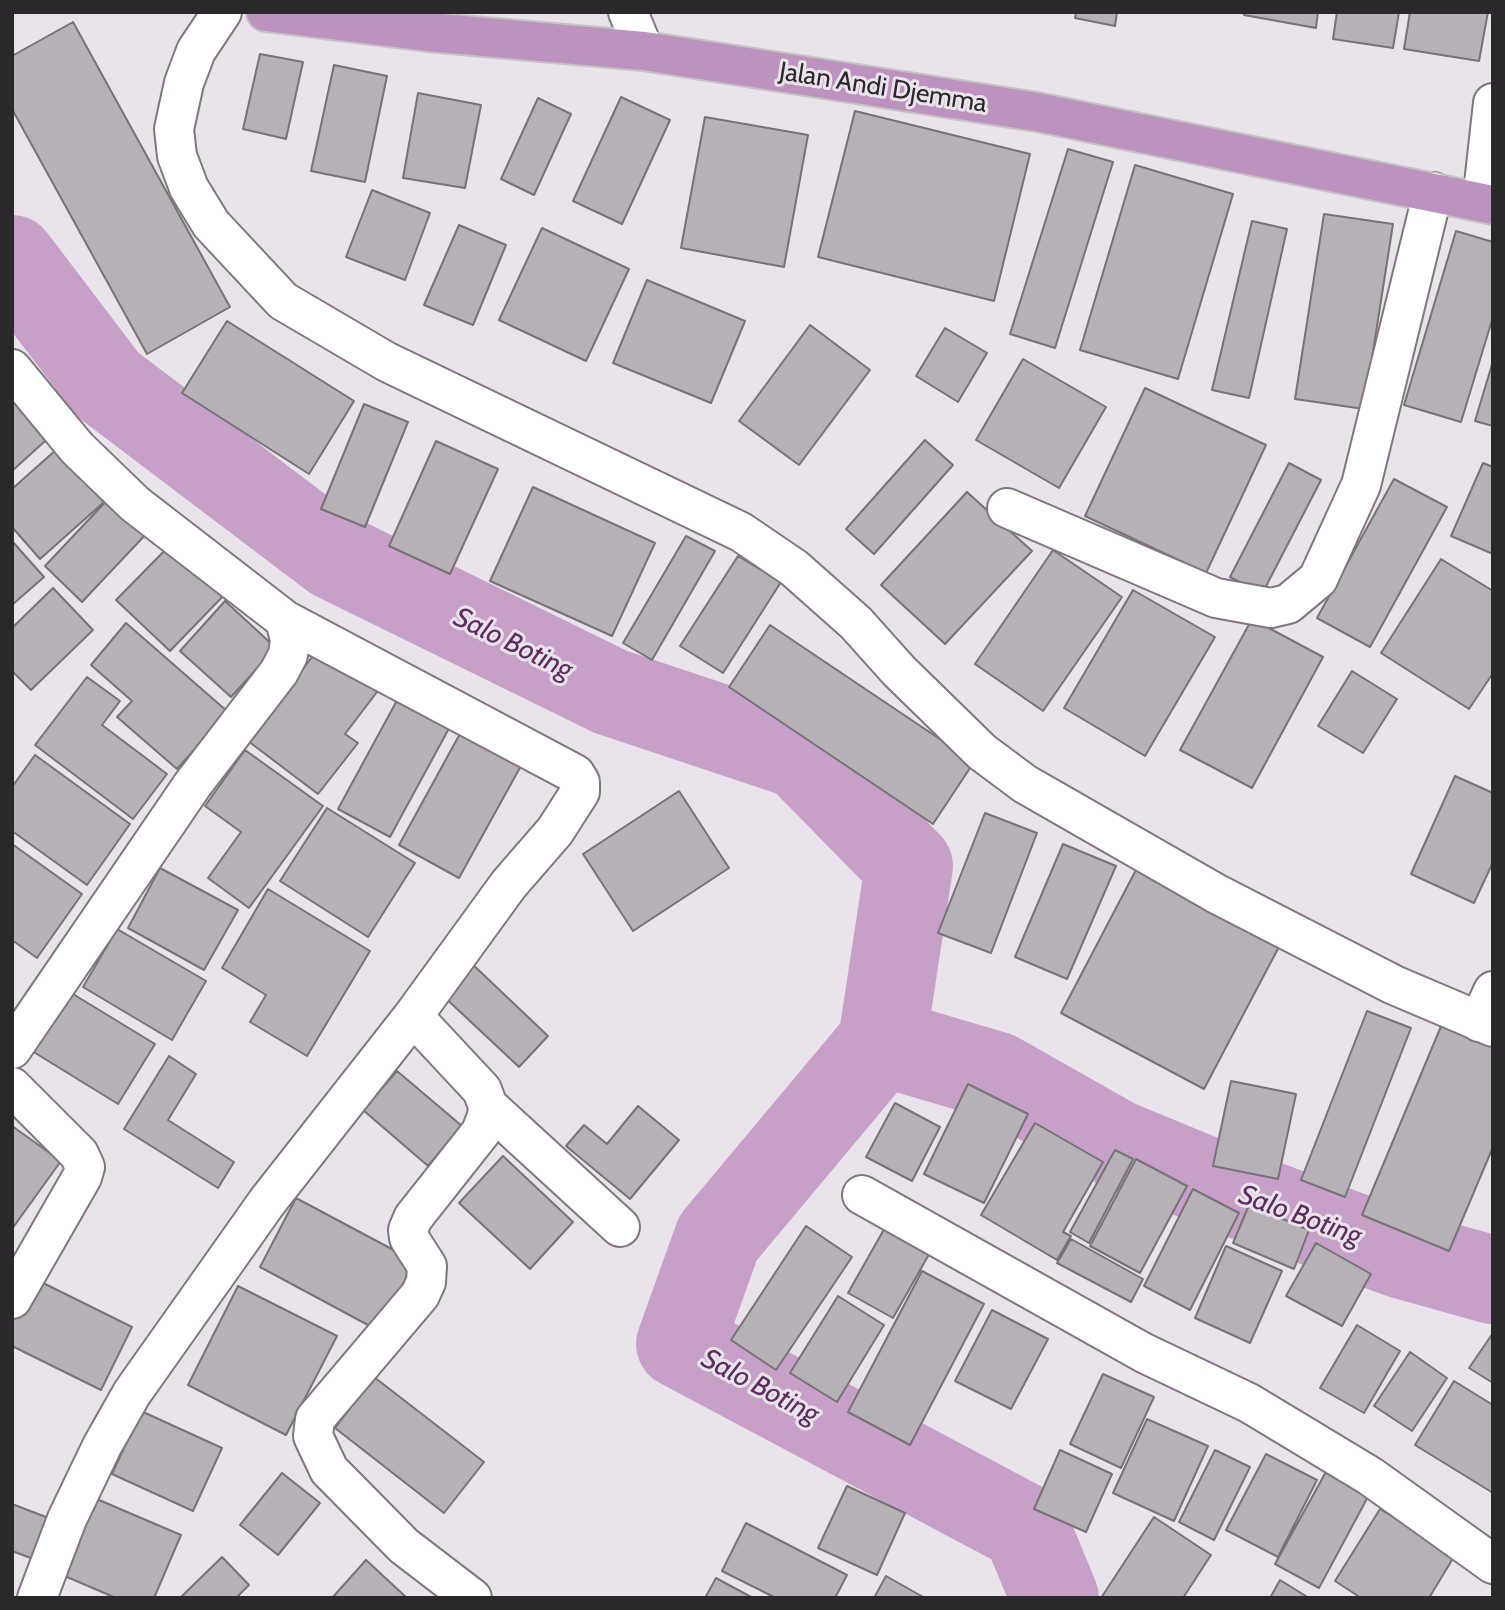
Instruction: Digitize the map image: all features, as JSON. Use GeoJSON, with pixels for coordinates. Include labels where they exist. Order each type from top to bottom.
{"type":"FeatureCollection","features":[{"type":"Feature","properties":{"kind":"highway","name":"Jalan Andi Djemma"},"geometry":{"type":"LineString","coordinates":[[266,12],[428,32],[644,51],[1037,112],[1487,204]]}},
{"type":"Feature","properties":{"kind":"street"},"geometry":{"type":"LineString","coordinates":[[222,12],[196,51],[184,83],[174,129],[177,156],[189,188],[211,224],[283,301],[387,362],[741,532],[794,568],[856,623],[982,752],[1025,784],[1217,894],[1394,985],[1488,1013]]}},
{"type":"Feature","properties":{"kind":"street"},"geometry":{"type":"LineString","coordinates":[[628,12],[644,51]]}},
{"type":"Feature","properties":{"kind":"street"},"geometry":{"type":"LineString","coordinates":[[1487,204],[1493,103]]}},
{"type":"Feature","properties":{"kind":"street"},"geometry":{"type":"LineString","coordinates":[[1007,508],[1216,598],[1271,608],[1288,604],[1318,579],[1361,485],[1433,192]]}},
{"type":"Feature","properties":{"kind":"street"},"geometry":{"type":"LineString","coordinates":[[12,369],[77,448],[135,504],[285,620],[575,774],[580,782],[575,804],[475,928],[413,1016],[267,1202],[132,1393],[102,1446],[67,1520],[37,1598]]}},
{"type":"Feature","properties":{"kind":"street"},"geometry":{"type":"LineString","coordinates":[[12,1049],[192,784],[279,672],[288,655],[290,640],[285,620]]}},
{"type":"Feature","properties":{"kind":"street"},"geometry":{"type":"LineString","coordinates":[[413,1016],[482,1090],[488,1106],[620,1227]]}},
{"type":"Feature","properties":{"kind":"street"},"geometry":{"type":"LineString","coordinates":[[12,1087],[79,1154],[85,1167],[82,1177],[12,1299]]}},
{"type":"Feature","properties":{"kind":"street"},"geometry":{"type":"LineString","coordinates":[[472,1598],[404,1546],[328,1470],[313,1436],[315,1419],[420,1295],[426,1282],[426,1266],[409,1238],[408,1230],[413,1218],[481,1132],[488,1106]]}},
{"type":"Feature","properties":{"kind":"street"},"geometry":{"type":"LineString","coordinates":[[862,1195],[1144,1353],[1249,1403],[1370,1476],[1493,1564]]}},
{"type":"Feature","properties":{"kind":"building"},"geometry":{"type":"Polygon","coordinates":[[[1076,12],[1117,12],[1115,26],[1075,18],[1076,12]]]}},
{"type":"Feature","properties":{"kind":"building"},"geometry":{"type":"Polygon","coordinates":[[[1245,12],[1318,12],[1316,28],[1244,15],[1245,12]]]}},
{"type":"Feature","properties":{"kind":"building"},"geometry":{"type":"Polygon","coordinates":[[[1337,12],[1399,12],[1393,48],[1333,39],[1337,12]]]}},
{"type":"Feature","properties":{"kind":"building"},"geometry":{"type":"Polygon","coordinates":[[[1410,12],[1488,12],[1479,61],[1404,49],[1410,12]]]}},
{"type":"Feature","properties":{"kind":"building"},"geometry":{"type":"Polygon","coordinates":[[[73,22],[230,307],[147,354],[12,109],[12,56],[73,22]]]}},
{"type":"Feature","properties":{"kind":"building"},"geometry":{"type":"Polygon","coordinates":[[[260,54],[303,62],[286,139],[243,129],[260,54]]]}},
{"type":"Feature","properties":{"kind":"building"},"geometry":{"type":"Polygon","coordinates":[[[334,65],[387,76],[365,182],[311,171],[334,65]]]}},
{"type":"Feature","properties":{"kind":"building"},"geometry":{"type":"Polygon","coordinates":[[[418,93],[481,105],[465,188],[403,178],[418,93]]]}},
{"type":"Feature","properties":{"kind":"building"},"geometry":{"type":"Polygon","coordinates":[[[621,97],[670,120],[622,224],[573,201],[621,97]]]}},
{"type":"Feature","properties":{"kind":"building"},"geometry":{"type":"Polygon","coordinates":[[[538,98],[571,114],[534,195],[501,179],[538,98]]]}},
{"type":"Feature","properties":{"kind":"building"},"geometry":{"type":"Polygon","coordinates":[[[855,111],[1030,154],[994,301],[818,257],[855,111]]]}},
{"type":"Feature","properties":{"kind":"building"},"geometry":{"type":"Polygon","coordinates":[[[705,117],[808,135],[784,267],[681,248],[705,117]]]}},
{"type":"Feature","properties":{"kind":"building"},"geometry":{"type":"Polygon","coordinates":[[[1068,149],[1113,162],[1055,348],[1010,334],[1068,149]]]}},
{"type":"Feature","properties":{"kind":"building"},"geometry":{"type":"Polygon","coordinates":[[[1135,165],[1233,194],[1178,379],[1080,350],[1135,165]]]}},
{"type":"Feature","properties":{"kind":"building"},"geometry":{"type":"Polygon","coordinates":[[[372,190],[430,213],[405,280],[346,257],[372,190]]]}},
{"type":"Feature","properties":{"kind":"building"},"geometry":{"type":"Polygon","coordinates":[[[1324,214],[1393,224],[1364,409],[1295,399],[1324,214]]]}},
{"type":"Feature","properties":{"kind":"building"},"geometry":{"type":"Polygon","coordinates":[[[1252,221],[1287,229],[1249,398],[1212,390],[1252,221]]]}},
{"type":"Feature","properties":{"kind":"building"},"geometry":{"type":"Polygon","coordinates":[[[459,225],[506,245],[473,325],[424,305],[459,225]]]}},
{"type":"Feature","properties":{"kind":"building"},"geometry":{"type":"Polygon","coordinates":[[[542,228],[629,269],[586,361],[499,320],[542,228]]]}},
{"type":"Feature","properties":{"kind":"building"},"geometry":{"type":"Polygon","coordinates":[[[1456,231],[1493,242],[1493,317],[1461,422],[1404,405],[1456,231]]]}},
{"type":"Feature","properties":{"kind":"building"},"geometry":{"type":"Polygon","coordinates":[[[647,280],[745,321],[711,403],[613,363],[647,280]]]}},
{"type":"Feature","properties":{"kind":"building"},"geometry":{"type":"Polygon","coordinates":[[[227,321],[354,401],[309,474],[182,393],[227,321]]]}},
{"type":"Feature","properties":{"kind":"building"},"geometry":{"type":"Polygon","coordinates":[[[810,325],[870,370],[799,465],[739,421],[810,325]]]}},
{"type":"Feature","properties":{"kind":"building"},"geometry":{"type":"Polygon","coordinates":[[[945,328],[987,353],[958,402],[916,376],[945,328]]]}},
{"type":"Feature","properties":{"kind":"building"},"geometry":{"type":"Polygon","coordinates":[[[1023,359],[1106,407],[1059,488],[976,440],[1023,359]]]}},
{"type":"Feature","properties":{"kind":"building"},"geometry":{"type":"Polygon","coordinates":[[[1493,361],[1493,426],[1475,421],[1493,361]]]}},
{"type":"Feature","properties":{"kind":"building"},"geometry":{"type":"Polygon","coordinates":[[[12,386],[55,432],[12,471],[12,386]]]}},
{"type":"Feature","properties":{"kind":"building"},"geometry":{"type":"Polygon","coordinates":[[[1145,388],[1266,445],[1206,573],[1085,516],[1145,388]]]}},
{"type":"Feature","properties":{"kind":"building"},"geometry":{"type":"Polygon","coordinates":[[[364,404],[408,422],[365,527],[321,509],[364,404]]]}},
{"type":"Feature","properties":{"kind":"building"},"geometry":{"type":"Polygon","coordinates":[[[925,440],[953,465],[874,554],[846,529],[925,440]]]}},
{"type":"Feature","properties":{"kind":"building"},"geometry":{"type":"Polygon","coordinates":[[[436,441],[498,469],[450,574],[389,546],[436,441]]]}},
{"type":"Feature","properties":{"kind":"building"},"geometry":{"type":"Polygon","coordinates":[[[57,449],[104,502],[40,559],[12,527],[12,489],[57,449]]]}},
{"type":"Feature","properties":{"kind":"building"},"geometry":{"type":"Polygon","coordinates":[[[1289,463],[1321,480],[1262,594],[1230,577],[1289,463]]]}},
{"type":"Feature","properties":{"kind":"building"},"geometry":{"type":"Polygon","coordinates":[[[1483,463],[1493,467],[1493,554],[1451,536],[1483,463]]]}},
{"type":"Feature","properties":{"kind":"building"},"geometry":{"type":"Polygon","coordinates":[[[1394,479],[1447,507],[1370,647],[1317,618],[1394,479]]]}},
{"type":"Feature","properties":{"kind":"building"},"geometry":{"type":"Polygon","coordinates":[[[533,487],[655,543],[612,636],[490,581],[533,487]]]}},
{"type":"Feature","properties":{"kind":"building"},"geometry":{"type":"Polygon","coordinates":[[[967,492],[1032,551],[945,644],[881,585],[967,492]]]}},
{"type":"Feature","properties":{"kind":"building"},"geometry":{"type":"Polygon","coordinates":[[[111,496],[148,532],[82,602],[45,566],[111,496]]]}},
{"type":"Feature","properties":{"kind":"building"},"geometry":{"type":"Polygon","coordinates":[[[686,536],[715,551],[652,660],[623,643],[686,536]]]}},
{"type":"Feature","properties":{"kind":"building"},"geometry":{"type":"Polygon","coordinates":[[[175,540],[228,591],[170,651],[116,600],[175,540]]]}},
{"type":"Feature","properties":{"kind":"building"},"geometry":{"type":"Polygon","coordinates":[[[12,541],[44,577],[12,605],[12,541]]]}},
{"type":"Feature","properties":{"kind":"building"},"geometry":{"type":"Polygon","coordinates":[[[1053,550],[1122,597],[1043,711],[975,664],[1053,550]]]}},
{"type":"Feature","properties":{"kind":"building"},"geometry":{"type":"Polygon","coordinates":[[[738,556],[781,582],[723,673],[680,646],[738,556]]]}},
{"type":"Feature","properties":{"kind":"building"},"geometry":{"type":"Polygon","coordinates":[[[1441,559],[1493,591],[1493,673],[1469,709],[1381,653],[1441,559]]]}},
{"type":"Feature","properties":{"kind":"building"},"geometry":{"type":"Polygon","coordinates":[[[53,588],[93,630],[31,690],[12,671],[12,628],[53,588]]]}},
{"type":"Feature","properties":{"kind":"building"},"geometry":{"type":"Polygon","coordinates":[[[1133,590],[1215,637],[1145,756],[1064,708],[1133,590]]]}},
{"type":"Feature","properties":{"kind":"building"},"geometry":{"type":"Polygon","coordinates":[[[225,601],[276,648],[231,697],[180,651],[225,601]]]}},
{"type":"Feature","properties":{"kind":"building"},"geometry":{"type":"Polygon","coordinates":[[[1252,619],[1323,657],[1252,788],[1180,750],[1252,619]]]}},
{"type":"Feature","properties":{"kind":"building"},"geometry":{"type":"Polygon","coordinates":[[[126,623],[228,712],[177,769],[117,717],[132,701],[91,665],[126,623]]]}},
{"type":"Feature","properties":{"kind":"building"},"geometry":{"type":"Polygon","coordinates":[[[770,625],[974,762],[933,824],[729,687],[770,625]]]}},
{"type":"Feature","properties":{"kind":"building"},"geometry":{"type":"Polygon","coordinates":[[[322,644],[380,688],[345,734],[358,743],[318,794],[248,741],[322,644]]]}},
{"type":"Feature","properties":{"kind":"building"},"geometry":{"type":"Polygon","coordinates":[[[1352,671],[1397,699],[1363,753],[1318,726],[1352,671]]]}},
{"type":"Feature","properties":{"kind":"building"},"geometry":{"type":"Polygon","coordinates":[[[87,677],[120,701],[102,725],[167,774],[133,819],[35,745],[87,677]]]}},
{"type":"Feature","properties":{"kind":"building"},"geometry":{"type":"Polygon","coordinates":[[[401,693],[453,721],[390,837],[338,809],[401,693]]]}},
{"type":"Feature","properties":{"kind":"building"},"geometry":{"type":"Polygon","coordinates":[[[462,730],[522,764],[459,878],[399,845],[462,730]]]}},
{"type":"Feature","properties":{"kind":"building"},"geometry":{"type":"Polygon","coordinates":[[[245,750],[323,806],[249,908],[208,878],[241,832],[205,806],[245,750]]]}},
{"type":"Feature","properties":{"kind":"building"},"geometry":{"type":"Polygon","coordinates":[[[35,755],[130,824],[87,885],[12,831],[12,787],[35,755]]]}},
{"type":"Feature","properties":{"kind":"building"},"geometry":{"type":"Polygon","coordinates":[[[1455,776],[1493,793],[1493,862],[1474,903],[1411,874],[1455,776]]]}},
{"type":"Feature","properties":{"kind":"building"},"geometry":{"type":"Polygon","coordinates":[[[679,791],[729,868],[633,931],[583,854],[679,791]]]}},
{"type":"Feature","properties":{"kind":"building"},"geometry":{"type":"Polygon","coordinates":[[[327,808],[415,863],[368,937],[280,881],[327,808]]]}},
{"type":"Feature","properties":{"kind":"building"},"geometry":{"type":"Polygon","coordinates":[[[985,813],[1037,833],[991,953],[938,933],[985,813]]]}},
{"type":"Feature","properties":{"kind":"building"},"geometry":{"type":"Polygon","coordinates":[[[12,844],[82,894],[37,958],[12,940],[12,844]]]}},
{"type":"Feature","properties":{"kind":"building"},"geometry":{"type":"Polygon","coordinates":[[[1063,844],[1116,866],[1067,979],[1015,957],[1063,844]]]}},
{"type":"Feature","properties":{"kind":"building"},"geometry":{"type":"Polygon","coordinates":[[[160,868],[238,910],[204,970],[128,928],[160,868]]]}},
{"type":"Feature","properties":{"kind":"building"},"geometry":{"type":"Polygon","coordinates":[[[1137,868],[1281,943],[1204,1089],[1061,1013],[1137,868]]]}},
{"type":"Feature","properties":{"kind":"building"},"geometry":{"type":"Polygon","coordinates":[[[268,889],[370,951],[307,1056],[250,1022],[266,995],[222,968],[268,889]]]}},
{"type":"Feature","properties":{"kind":"building"},"geometry":{"type":"Polygon","coordinates":[[[117,929],[206,981],[172,1040],[83,987],[117,929]]]}},
{"type":"Feature","properties":{"kind":"building"},"geometry":{"type":"Polygon","coordinates":[[[469,961],[548,1036],[519,1067],[440,993],[469,961]]]}},
{"type":"Feature","properties":{"kind":"building"},"geometry":{"type":"Polygon","coordinates":[[[68,991],[155,1044],[118,1104],[32,1051],[68,991]]]}},
{"type":"Feature","properties":{"kind":"building"},"geometry":{"type":"Polygon","coordinates":[[[1367,1011],[1411,1028],[1345,1197],[1301,1180],[1367,1011]]]}},
{"type":"Feature","properties":{"kind":"building"},"geometry":{"type":"Polygon","coordinates":[[[1442,1024],[1493,1045],[1493,1147],[1449,1251],[1362,1215],[1442,1024]]]}},
{"type":"Feature","properties":{"kind":"building"},"geometry":{"type":"Polygon","coordinates":[[[169,1056],[196,1074],[168,1120],[234,1162],[218,1188],[124,1129],[169,1056]]]}},
{"type":"Feature","properties":{"kind":"building"},"geometry":{"type":"Polygon","coordinates":[[[397,1071],[462,1126],[428,1166],[363,1110],[397,1071]]]}},
{"type":"Feature","properties":{"kind":"building"},"geometry":{"type":"Polygon","coordinates":[[[1231,1081],[1296,1094],[1278,1179],[1213,1166],[1231,1081]]]}},
{"type":"Feature","properties":{"kind":"building"},"geometry":{"type":"Polygon","coordinates":[[[968,1084],[1028,1114],[984,1203],[924,1174],[968,1084]]]}},
{"type":"Feature","properties":{"kind":"building"},"geometry":{"type":"Polygon","coordinates":[[[895,1103],[940,1127],[912,1181],[866,1157],[895,1103]]]}},
{"type":"Feature","properties":{"kind":"building"},"geometry":{"type":"Polygon","coordinates":[[[638,1106],[679,1140],[630,1199],[566,1146],[584,1125],[607,1144],[638,1106]]]}},
{"type":"Feature","properties":{"kind":"building"},"geometry":{"type":"Polygon","coordinates":[[[1035,1123],[1103,1162],[1063,1232],[1071,1236],[1057,1260],[981,1215],[1035,1123]]]}},
{"type":"Feature","properties":{"kind":"building"},"geometry":{"type":"Polygon","coordinates":[[[12,1126],[61,1161],[12,1229],[12,1126]]]}},
{"type":"Feature","properties":{"kind":"building"},"geometry":{"type":"Polygon","coordinates":[[[1115,1150],[1133,1159],[1089,1243],[1070,1232],[1115,1150]]]}},
{"type":"Feature","properties":{"kind":"building"},"geometry":{"type":"Polygon","coordinates":[[[503,1156],[573,1222],[530,1269],[459,1203],[503,1156]]]}},
{"type":"Feature","properties":{"kind":"building"},"geometry":{"type":"Polygon","coordinates":[[[1136,1159],[1187,1186],[1140,1273],[1090,1246],[1136,1159]]]}},
{"type":"Feature","properties":{"kind":"building"},"geometry":{"type":"Polygon","coordinates":[[[1193,1189],[1239,1213],[1190,1310],[1144,1286],[1193,1189]]]}},
{"type":"Feature","properties":{"kind":"building"},"geometry":{"type":"Polygon","coordinates":[[[296,1198],[418,1263],[381,1332],[260,1267],[296,1198]]]}},
{"type":"Feature","properties":{"kind":"building"},"geometry":{"type":"Polygon","coordinates":[[[1249,1205],[1309,1230],[1294,1269],[1233,1243],[1249,1205]]]}},
{"type":"Feature","properties":{"kind":"building"},"geometry":{"type":"Polygon","coordinates":[[[887,1224],[932,1249],[893,1318],[848,1293],[887,1224]]]}},
{"type":"Feature","properties":{"kind":"building"},"geometry":{"type":"Polygon","coordinates":[[[806,1226],[852,1257],[776,1370],[731,1340],[806,1226]]]}},
{"type":"Feature","properties":{"kind":"building"},"geometry":{"type":"Polygon","coordinates":[[[1071,1239],[1143,1279],[1131,1302],[1057,1263],[1071,1239]]]}},
{"type":"Feature","properties":{"kind":"building"},"geometry":{"type":"Polygon","coordinates":[[[1316,1243],[1371,1274],[1342,1326],[1286,1296],[1316,1243]]]}},
{"type":"Feature","properties":{"kind":"building"},"geometry":{"type":"Polygon","coordinates":[[[1226,1246],[1282,1271],[1250,1343],[1195,1318],[1226,1246]]]}},
{"type":"Feature","properties":{"kind":"building"},"geometry":{"type":"Polygon","coordinates":[[[922,1271],[984,1304],[910,1445],[848,1412],[922,1271]]]}},
{"type":"Feature","properties":{"kind":"building"},"geometry":{"type":"Polygon","coordinates":[[[27,1275],[132,1327],[101,1390],[12,1346],[12,1306],[27,1275]]]}},
{"type":"Feature","properties":{"kind":"building"},"geometry":{"type":"Polygon","coordinates":[[[238,1286],[337,1336],[286,1435],[188,1385],[238,1286]]]}},
{"type":"Feature","properties":{"kind":"building"},"geometry":{"type":"Polygon","coordinates":[[[838,1296],[884,1325],[837,1402],[790,1373],[838,1296]]]}},
{"type":"Feature","properties":{"kind":"building"},"geometry":{"type":"Polygon","coordinates":[[[992,1310],[1048,1339],[1011,1409],[955,1381],[992,1310]]]}},
{"type":"Feature","properties":{"kind":"building"},"geometry":{"type":"Polygon","coordinates":[[[1357,1325],[1400,1351],[1364,1413],[1320,1388],[1357,1325]]]}},
{"type":"Feature","properties":{"kind":"building"},"geometry":{"type":"Polygon","coordinates":[[[1493,1333],[1493,1383],[1469,1368],[1493,1333]]]}},
{"type":"Feature","properties":{"kind":"building"},"geometry":{"type":"Polygon","coordinates":[[[1410,1352],[1447,1378],[1412,1431],[1374,1406],[1410,1352]]]}},
{"type":"Feature","properties":{"kind":"building"},"geometry":{"type":"Polygon","coordinates":[[[1103,1374],[1154,1397],[1121,1468],[1070,1444],[1103,1374]]]}},
{"type":"Feature","properties":{"kind":"building"},"geometry":{"type":"Polygon","coordinates":[[[374,1377],[484,1462],[444,1513],[335,1428],[374,1377]]]}},
{"type":"Feature","properties":{"kind":"building"},"geometry":{"type":"Polygon","coordinates":[[[1454,1381],[1493,1405],[1493,1493],[1415,1445],[1454,1381]]]}},
{"type":"Feature","properties":{"kind":"building"},"geometry":{"type":"Polygon","coordinates":[[[141,1411],[222,1448],[193,1511],[112,1474],[141,1411]]]}},
{"type":"Feature","properties":{"kind":"building"},"geometry":{"type":"Polygon","coordinates":[[[1147,1419],[1208,1446],[1174,1521],[1113,1493],[1147,1419]]]}},
{"type":"Feature","properties":{"kind":"building"},"geometry":{"type":"Polygon","coordinates":[[[1060,1450],[1112,1474],[1086,1532],[1034,1509],[1060,1450]]]}},
{"type":"Feature","properties":{"kind":"building"},"geometry":{"type":"Polygon","coordinates":[[[1215,1450],[1250,1467],[1214,1540],[1179,1522],[1215,1450]]]}},
{"type":"Feature","properties":{"kind":"building"},"geometry":{"type":"Polygon","coordinates":[[[1266,1454],[1317,1480],[1278,1557],[1226,1530],[1266,1454]]]}},
{"type":"Feature","properties":{"kind":"building"},"geometry":{"type":"Polygon","coordinates":[[[1327,1470],[1370,1493],[1319,1588],[1275,1564],[1327,1470]]]}},
{"type":"Feature","properties":{"kind":"building"},"geometry":{"type":"Polygon","coordinates":[[[282,1473],[320,1503],[278,1555],[240,1525],[282,1473]]]}},
{"type":"Feature","properties":{"kind":"building"},"geometry":{"type":"Polygon","coordinates":[[[847,1486],[905,1513],[877,1575],[818,1548],[847,1486]]]}},
{"type":"Feature","properties":{"kind":"building"},"geometry":{"type":"Polygon","coordinates":[[[92,1497],[181,1535],[154,1598],[116,1598],[60,1574],[92,1497]]]}},
{"type":"Feature","properties":{"kind":"building"},"geometry":{"type":"Polygon","coordinates":[[[12,1504],[59,1522],[44,1563],[12,1551],[12,1504]]]}},
{"type":"Feature","properties":{"kind":"building"},"geometry":{"type":"Polygon","coordinates":[[[1380,1509],[1455,1555],[1429,1598],[1361,1598],[1335,1581],[1380,1509]]]}},
{"type":"Feature","properties":{"kind":"building"},"geometry":{"type":"Polygon","coordinates":[[[1154,1517],[1211,1555],[1183,1598],[1101,1598],[1154,1517]]]}},
{"type":"Feature","properties":{"kind":"building"},"geometry":{"type":"Polygon","coordinates":[[[746,1523],[847,1575],[835,1598],[776,1598],[722,1571],[746,1523]]]}},
{"type":"Feature","properties":{"kind":"building"},"geometry":{"type":"Polygon","coordinates":[[[222,1557],[249,1585],[236,1598],[180,1598],[222,1557]]]}},
{"type":"Feature","properties":{"kind":"building"},"geometry":{"type":"Polygon","coordinates":[[[366,1560],[407,1598],[332,1598],[366,1560]]]}},
{"type":"Feature","properties":{"kind":"building"},"geometry":{"type":"Polygon","coordinates":[[[886,1576],[925,1598],[874,1598],[886,1576]]]}},
{"type":"Feature","properties":{"kind":"building"},"geometry":{"type":"Polygon","coordinates":[[[716,1578],[753,1598],[705,1598],[716,1578]]]}},
{"type":"Feature","properties":{"kind":"building"},"geometry":{"type":"Polygon","coordinates":[[[1280,1580],[1309,1598],[1270,1598],[1280,1580]]]}},
{"type":"Feature","properties":{"kind":"waterway","name":"Salo Boting"},"geometry":{"type":"LineString","coordinates":[[12,259],[107,384],[334,556],[611,692],[800,755],[909,866],[882,1042],[718,1238],[680,1344],[1026,1528],[1055,1598]]}},
{"type":"Feature","properties":{"kind":"waterway","name":"Salo Boting"},"geometry":{"type":"LineString","coordinates":[[882,1042],[997,1076],[1117,1144],[1241,1195],[1400,1254],[1493,1280]]}}]}
